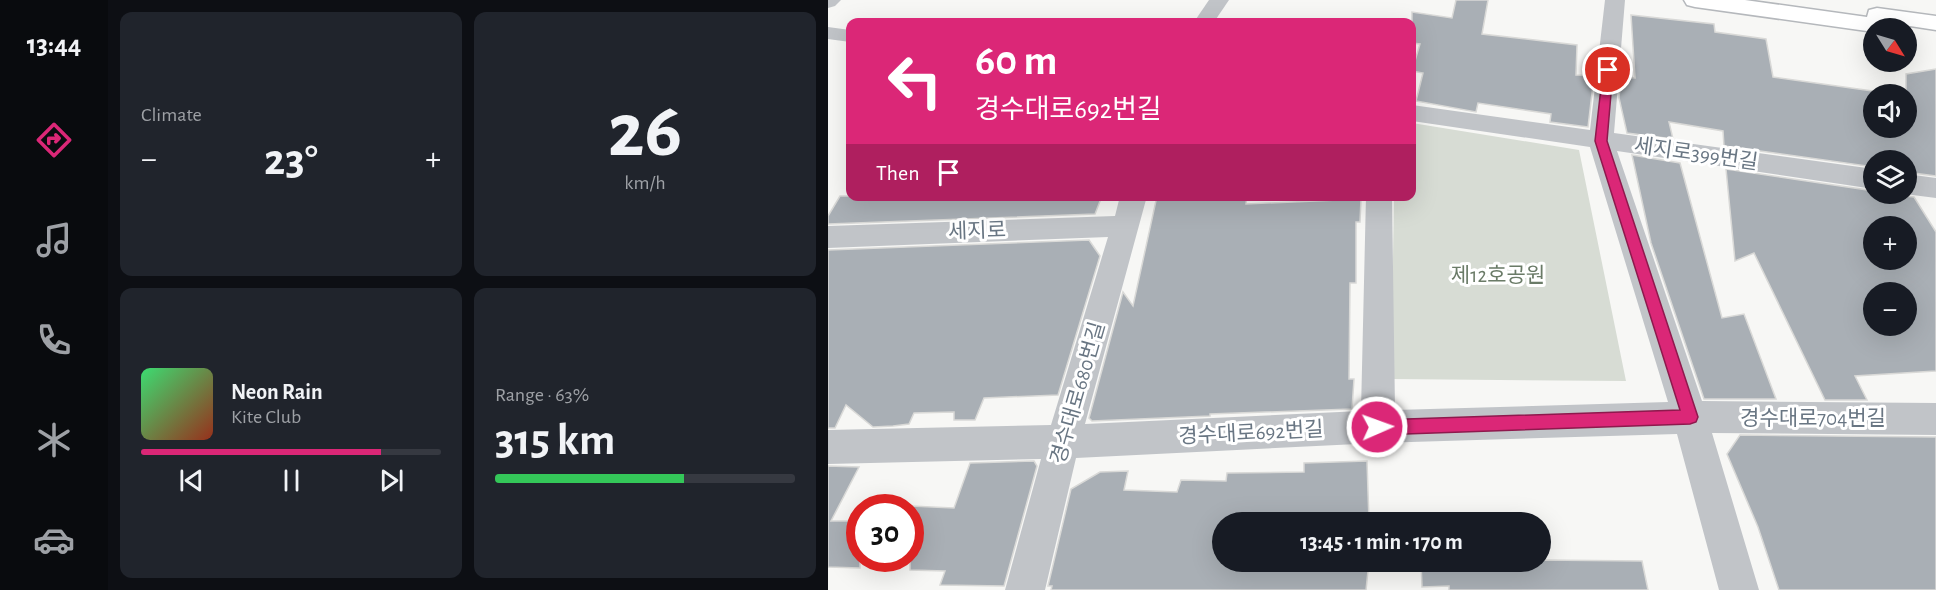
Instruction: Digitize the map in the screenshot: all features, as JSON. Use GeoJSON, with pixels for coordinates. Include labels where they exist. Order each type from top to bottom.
{"type":"FeatureCollection","features":[{"type":"Feature","properties":{"kind":"main road"},"geometry":{"type":"LineString","coordinates":[[1695,0],[1863,23]]}},
{"type":"Feature","properties":{"kind":"main road"},"geometry":{"type":"LineString","coordinates":[[1756,0],[1936,23]]}},
{"type":"Feature","properties":{"kind":"main road"},"geometry":{"type":"LineString","coordinates":[[1865,1],[1936,10]]}},
{"type":"Feature","properties":{"kind":"main road"},"geometry":{"type":"LineString","coordinates":[[1917,31],[1936,34]]}},
{"type":"Feature","properties":{"kind":"street"},"geometry":{"type":"LineString","coordinates":[[1207,18],[1219,0]]}},
{"type":"Feature","properties":{"kind":"street"},"geometry":{"type":"LineString","coordinates":[[1615,0],[1601,141],[1690,417],[1739,590]]}},
{"type":"Feature","properties":{"kind":"street"},"geometry":{"type":"LineString","coordinates":[[828,33],[846,35]]}},
{"type":"Feature","properties":{"kind":"street","name":"세지로399번길"},"geometry":{"type":"LineString","coordinates":[[1416,114],[1863,177]]}},
{"type":"Feature","properties":{"kind":"street"},"geometry":{"type":"LineString","coordinates":[[1917,185],[1936,188]]}},
{"type":"Feature","properties":{"kind":"street"},"geometry":{"type":"LineString","coordinates":[[1377,427],[1379,201]]}},
{"type":"Feature","properties":{"kind":"street","name":"세지로"},"geometry":{"type":"LineString","coordinates":[[828,237],[1130,211]]}},
{"type":"Feature","properties":{"kind":"street","name":"경수대로680번길"},"geometry":{"type":"LineString","coordinates":[[1025,590],[1063,442],[1130,211]]}},
{"type":"Feature","properties":{"kind":"street","name":"경수대로704번길"},"geometry":{"type":"LineString","coordinates":[[1690,417],[1936,419]]}},
{"type":"Feature","properties":{"kind":"street","name":"경수대로692번길"},"geometry":{"type":"LineString","coordinates":[[1063,442],[1377,427],[1690,417]]}},
{"type":"Feature","properties":{"kind":"street"},"geometry":{"type":"LineString","coordinates":[[828,447],[1063,442]]}},
{"type":"Feature","properties":{"kind":"green space","name":"제12호공원"},"geometry":{"type":"Polygon","coordinates":[[[1416,124],[1579,150],[1626,381],[1391,379],[1394,201],[1416,201],[1416,124]]]}},
{"type":"Feature","properties":{"kind":"building"},"geometry":{"type":"Polygon","coordinates":[[[1456,0],[1488,0],[1482,34],[1577,45],[1576,75],[1594,76],[1588,127],[1550,122],[1551,114],[1478,103],[1476,112],[1416,101],[1423,73],[1416,72],[1416,58],[1420,44],[1416,44],[1416,18],[1412,18],[1412,12],[1452,18],[1456,0]]]}},
{"type":"Feature","properties":{"kind":"building"},"geometry":{"type":"Polygon","coordinates":[[[1631,15],[1714,24],[1715,32],[1766,39],[1773,77],[1863,90],[1863,138],[1917,138],[1917,84],[1906,84],[1906,74],[1936,69],[1936,176],[1917,173],[1917,150],[1863,150],[1863,165],[1724,146],[1723,131],[1669,122],[1673,139],[1627,133],[1619,98],[1621,77],[1635,78],[1631,15]]]}},
{"type":"Feature","properties":{"kind":"building"},"geometry":{"type":"Polygon","coordinates":[[[1632,155],[1680,163],[1722,318],[1744,314],[1776,399],[1704,399],[1651,243],[1632,155]]]}},
{"type":"Feature","properties":{"kind":"building"},"geometry":{"type":"Polygon","coordinates":[[[1726,169],[1863,189],[1863,204],[1917,204],[1917,202],[1936,232],[1936,371],[1855,376],[1867,400],[1825,400],[1754,253],[1735,261],[1726,169]]]}},
{"type":"Feature","properties":{"kind":"building"},"geometry":{"type":"Polygon","coordinates":[[[840,196],[846,196],[846,201],[1100,201],[1095,214],[828,224],[828,216],[840,196]]]}},
{"type":"Feature","properties":{"kind":"building"},"geometry":{"type":"Polygon","coordinates":[[[1156,201],[1246,201],[1246,204],[1361,201],[1360,222],[1356,222],[1356,283],[1350,283],[1349,379],[1354,379],[1352,409],[1092,421],[1089,418],[1123,292],[1133,306],[1156,201]]]}},
{"type":"Feature","properties":{"kind":"building"},"geometry":{"type":"Polygon","coordinates":[[[1089,240],[1100,256],[1058,395],[984,398],[975,420],[954,420],[954,412],[914,413],[909,424],[873,427],[846,405],[835,428],[828,428],[828,250],[1089,240]]]}},
{"type":"Feature","properties":{"kind":"building"},"geometry":{"type":"Polygon","coordinates":[[[1740,435],[1936,437],[1936,590],[1779,590],[1758,527],[1727,454],[1740,435]]]}},
{"type":"Feature","properties":{"kind":"building"},"geometry":{"type":"Polygon","coordinates":[[[1034,461],[1037,466],[1004,586],[940,585],[945,571],[924,570],[924,507],[954,508],[970,463],[1034,461]]]}},
{"type":"Feature","properties":{"kind":"building"},"geometry":{"type":"Polygon","coordinates":[[[1367,461],[1369,512],[1212,512],[1212,572],[1368,572],[1366,590],[1051,590],[1052,586],[1048,586],[1071,489],[1100,472],[1128,471],[1124,490],[1177,492],[1181,480],[1226,481],[1227,473],[1304,472],[1304,463],[1367,461]]]}},
{"type":"Feature","properties":{"kind":"building"},"geometry":{"type":"Polygon","coordinates":[[[828,466],[859,467],[831,521],[846,521],[846,568],[828,567],[828,466]]]}},
{"type":"Feature","properties":{"kind":"building"},"geometry":{"type":"Polygon","coordinates":[[[1551,560],[1642,561],[1648,590],[1449,590],[1449,586],[1422,587],[1421,572],[1551,572],[1551,560]]]}},
{"type":"Feature","properties":{"kind":"route"},"geometry":{"type":"LineString","coordinates":[[1377,427],[1690,417],[1601,141],[1608,70]]}}]}
